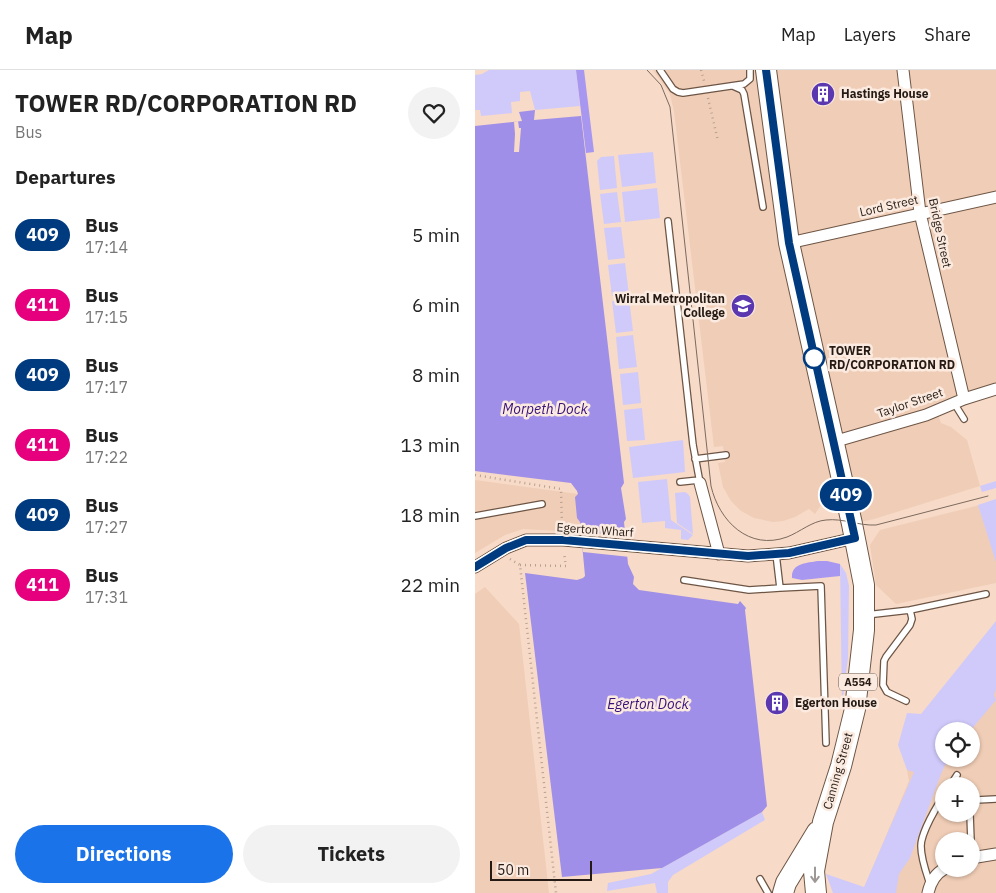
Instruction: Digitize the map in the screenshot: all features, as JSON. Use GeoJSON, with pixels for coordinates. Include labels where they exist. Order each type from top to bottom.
{"type":"FeatureCollection","features":[{"type":"Feature","properties":{"kind":"highway","name":"Canning Street"},"geometry":{"type":"LineString","coordinates":[[766,70],[789,243],[864,585],[865,630],[855,709],[841,766],[823,822],[814,871],[816,893]]}},
{"type":"Feature","properties":{"kind":"highway","name":"Canning Street"},"geometry":{"type":"LineString","coordinates":[[783,893],[789,876],[823,822]]}},
{"type":"Feature","properties":{"kind":"street","name":"Bridge Street"},"geometry":{"type":"LineString","coordinates":[[903,70],[920,213],[959,401]]}},
{"type":"Feature","properties":{"kind":"street","name":"Lord Street"},"geometry":{"type":"LineString","coordinates":[[789,243],[996,197]]}},
{"type":"Feature","properties":{"kind":"street","name":"Taylor Street"},"geometry":{"type":"LineString","coordinates":[[833,442],[912,420],[959,401],[996,389]]}},
{"type":"Feature","properties":{"kind":"street"},"geometry":{"type":"LineString","coordinates":[[700,481],[719,554]]}},
{"type":"Feature","properties":{"kind":"street","name":"Egerton Wharf"},"geometry":{"type":"LineString","coordinates":[[475,567],[499,552],[526,540],[563,540],[748,556],[808,550],[855,538]]}},
{"type":"Feature","properties":{"kind":"street"},"geometry":{"type":"LineString","coordinates":[[980,857],[996,854]]}},
{"type":"Feature","properties":{"kind":"street"},"geometry":{"type":"LineString","coordinates":[[929,889],[936,877]]}},
{"type":"Feature","properties":{"kind":"lane"},"geometry":{"type":"LineString","coordinates":[[660,70],[673,90],[683,93],[733,86],[747,82],[750,79],[750,70]]}},
{"type":"Feature","properties":{"kind":"lane"},"geometry":{"type":"LineString","coordinates":[[733,86],[742,90],[745,94],[763,207]]}},
{"type":"Feature","properties":{"kind":"lane"},"geometry":{"type":"LineString","coordinates":[[668,221],[695,459],[700,481],[680,482]]}},
{"type":"Feature","properties":{"kind":"lane","name":"Bridge Street"},"geometry":{"type":"LineString","coordinates":[[959,401],[964,419]]}},
{"type":"Feature","properties":{"kind":"lane"},"geometry":{"type":"LineString","coordinates":[[695,459],[726,455]]}},
{"type":"Feature","properties":{"kind":"lane"},"geometry":{"type":"LineString","coordinates":[[475,516],[542,504]]}},
{"type":"Feature","properties":{"kind":"lane"},"geometry":{"type":"LineString","coordinates":[[776,554],[780,588]]}},
{"type":"Feature","properties":{"kind":"lane"},"geometry":{"type":"LineString","coordinates":[[684,580],[749,590],[821,586],[826,743]]}},
{"type":"Feature","properties":{"kind":"lane"},"geometry":{"type":"LineString","coordinates":[[864,615],[910,610],[986,594]]}},
{"type":"Feature","properties":{"kind":"lane"},"geometry":{"type":"LineString","coordinates":[[905,702],[887,692],[883,685],[886,657],[910,625],[912,619],[910,610]]}},
{"type":"Feature","properties":{"kind":"lane"},"geometry":{"type":"LineString","coordinates":[[980,800],[996,799]]}},
{"type":"Feature","properties":{"kind":"lane"},"geometry":{"type":"LineString","coordinates":[[929,889],[921,844],[935,809]]}},
{"type":"Feature","properties":{"kind":"lane"},"geometry":{"type":"LineString","coordinates":[[760,878],[768,893]]}},
{"type":"Feature","properties":{"kind":"path"},"geometry":{"type":"LineString","coordinates":[[701,70],[718,141]]}},
{"type":"Feature","properties":{"kind":"path"},"geometry":{"type":"LineString","coordinates":[[475,475],[561,489],[566,566],[520,565],[499,552]]}},
{"type":"Feature","properties":{"kind":"path"},"geometry":{"type":"LineString","coordinates":[[520,565],[556,893]]}},
{"type":"Feature","properties":{"kind":"shaded area"},"geometry":{"type":"Polygon","coordinates":[[[489,70],[576,70],[580,106],[535,110],[530,91],[520,92],[520,101],[511,102],[512,113],[481,116],[480,110],[475,110],[475,75],[489,70]]]}},
{"type":"Feature","properties":{"kind":"shaded area"},"geometry":{"type":"Polygon","coordinates":[[[576,70],[584,70],[594,152],[586,153],[576,70]]]}},
{"type":"Feature","properties":{"kind":"shaded area"},"geometry":{"type":"Polygon","coordinates":[[[653,70],[996,70],[996,390],[936,410],[941,423],[951,427],[967,440],[980,486],[852,524],[842,483],[827,491],[815,514],[809,509],[783,521],[773,522],[754,518],[741,511],[731,501],[723,487],[718,463],[725,462],[723,446],[714,447],[674,111],[670,94],[653,70]]]}},
{"type":"Feature","properties":{"kind":"shaded area"},"geometry":{"type":"Polygon","coordinates":[[[653,152],[656,183],[622,187],[618,155],[653,152]]]}},
{"type":"Feature","properties":{"kind":"shaded area"},"geometry":{"type":"Polygon","coordinates":[[[614,156],[617,188],[600,190],[597,161],[601,157],[614,156]]]}},
{"type":"Feature","properties":{"kind":"shaded area"},"geometry":{"type":"Polygon","coordinates":[[[657,188],[660,218],[625,222],[622,192],[657,188]]]}},
{"type":"Feature","properties":{"kind":"shaded area"},"geometry":{"type":"Polygon","coordinates":[[[617,192],[621,222],[604,224],[600,194],[617,192]]]}},
{"type":"Feature","properties":{"kind":"shaded area"},"geometry":{"type":"Polygon","coordinates":[[[621,227],[625,258],[608,260],[604,228],[621,227]]]}},
{"type":"Feature","properties":{"kind":"shaded area"},"geometry":{"type":"Polygon","coordinates":[[[625,263],[629,295],[612,296],[608,265],[625,263]]]}},
{"type":"Feature","properties":{"kind":"shaded area"},"geometry":{"type":"Polygon","coordinates":[[[629,299],[633,331],[616,333],[612,301],[629,299]]]}},
{"type":"Feature","properties":{"kind":"shaded area"},"geometry":{"type":"Polygon","coordinates":[[[633,335],[637,367],[619,369],[616,337],[633,335]]]}},
{"type":"Feature","properties":{"kind":"shaded area"},"geometry":{"type":"Polygon","coordinates":[[[638,372],[641,403],[623,405],[620,374],[638,372]]]}},
{"type":"Feature","properties":{"kind":"shaded area"},"geometry":{"type":"Polygon","coordinates":[[[642,408],[645,440],[627,441],[624,410],[642,408]]]}},
{"type":"Feature","properties":{"kind":"shaded area"},"geometry":{"type":"Polygon","coordinates":[[[683,440],[685,472],[633,478],[629,447],[683,440]]]}},
{"type":"Feature","properties":{"kind":"shaded area"},"geometry":{"type":"Polygon","coordinates":[[[667,479],[671,520],[693,535],[688,540],[681,539],[681,530],[665,528],[665,521],[642,523],[638,482],[667,479]]]}},
{"type":"Feature","properties":{"kind":"shaded area"},"geometry":{"type":"Polygon","coordinates":[[[475,480],[578,494],[581,532],[523,529],[505,535],[475,553],[475,480]]]}},
{"type":"Feature","properties":{"kind":"shaded area"},"geometry":{"type":"Polygon","coordinates":[[[996,481],[996,488],[982,492],[980,486],[996,481]]]}},
{"type":"Feature","properties":{"kind":"shaded area"},"geometry":{"type":"Polygon","coordinates":[[[685,492],[690,497],[693,534],[677,523],[675,493],[685,492]]]}},
{"type":"Feature","properties":{"kind":"shaded area"},"geometry":{"type":"Polygon","coordinates":[[[996,499],[996,562],[978,505],[996,499]]]}},
{"type":"Feature","properties":{"kind":"shaded area"},"geometry":{"type":"Polygon","coordinates":[[[996,501],[996,583],[896,604],[876,585],[870,545],[880,530],[996,501]]]}},
{"type":"Feature","properties":{"kind":"shaded area"},"geometry":{"type":"Polygon","coordinates":[[[818,561],[840,564],[840,576],[802,580],[792,578],[792,573],[797,567],[805,563],[818,561]]]}},
{"type":"Feature","properties":{"kind":"shaded area"},"geometry":{"type":"Polygon","coordinates":[[[840,564],[846,573],[849,586],[848,658],[842,704],[840,564]]]}},
{"type":"Feature","properties":{"kind":"shaded area"},"geometry":{"type":"Polygon","coordinates":[[[485,587],[519,624],[549,893],[475,893],[475,594],[485,587]]]}},
{"type":"Feature","properties":{"kind":"shaded area"},"geometry":{"type":"Polygon","coordinates":[[[996,621],[996,893],[862,893],[909,781],[907,770],[935,723],[935,767],[980,767],[980,722],[936,722],[996,621]]]}},
{"type":"Feature","properties":{"kind":"shaded area"},"geometry":{"type":"Polygon","coordinates":[[[996,621],[996,689],[994,695],[996,700],[978,722],[935,722],[935,767],[944,767],[940,777],[935,777],[935,790],[910,858],[899,874],[896,893],[833,893],[826,874],[864,887],[914,772],[907,770],[898,745],[907,713],[921,714],[996,621]]]}},
{"type":"Feature","properties":{"kind":"shaded area"},"geometry":{"type":"Polygon","coordinates":[[[762,812],[765,820],[673,875],[668,882],[668,893],[657,893],[655,883],[607,891],[608,883],[651,874],[762,812]]]}},
{"type":"Feature","properties":{"kind":"water"},"geometry":{"type":"Polygon","coordinates":[[[535,110],[534,120],[581,116],[624,483],[621,488],[626,519],[624,522],[628,564],[634,577],[633,584],[639,590],[738,604],[740,601],[746,608],[767,806],[762,812],[662,868],[562,877],[525,573],[577,580],[585,576],[580,522],[577,518],[575,497],[578,494],[571,483],[475,471],[475,126],[522,121],[519,112],[535,110]]]}},
{"type":"Feature","properties":{"kind":"pier"},"geometry":{"type":"Polygon","coordinates":[[[518,121],[519,128],[521,128],[519,152],[514,152],[514,122],[518,121]]]}},
{"type":"Feature","properties":{"kind":"pier"},"geometry":{"type":"Polygon","coordinates":[[[581,532],[628,536],[630,557],[583,552],[581,532]]]}},
{"type":"Feature","properties":{"kind":"tram line"},"geometry":{"type":"LineString","coordinates":[[647,70],[661,85],[670,107],[711,486],[721,511],[729,521],[748,536],[760,540],[773,540],[787,537],[811,524],[821,521],[839,520],[876,525],[988,496]]}},
{"type":"Feature","properties":{"kind":"bus line","name":"409"},"geometry":{"type":"LineString","coordinates":[[475,567],[506,548],[526,540],[563,540],[748,556],[808,550],[855,538],[789,243],[766,70]]}},
{"type":"Feature","properties":{"kind":"place","name":"Hastings House"},"geometry":{"type":"Point","coordinates":[823,94]}},
{"type":"Feature","properties":{"kind":"place","name":"Wirral Metropolitan College"},"geometry":{"type":"Point","coordinates":[743,306]}},
{"type":"Feature","properties":{"kind":"place","name":"TOWER RD/CORPORATION RD"},"geometry":{"type":"Point","coordinates":[814,358]}},
{"type":"Feature","properties":{"kind":"place","name":"Egerton House"},"geometry":{"type":"Point","coordinates":[777,703]}},
{"type":"Feature","properties":{"kind":"water label","name":"Morpeth Dock"},"geometry":{"type":"Point","coordinates":[545,409]}},
{"type":"Feature","properties":{"kind":"water label","name":"Egerton Dock"},"geometry":{"type":"Point","coordinates":[648,704]}}]}
